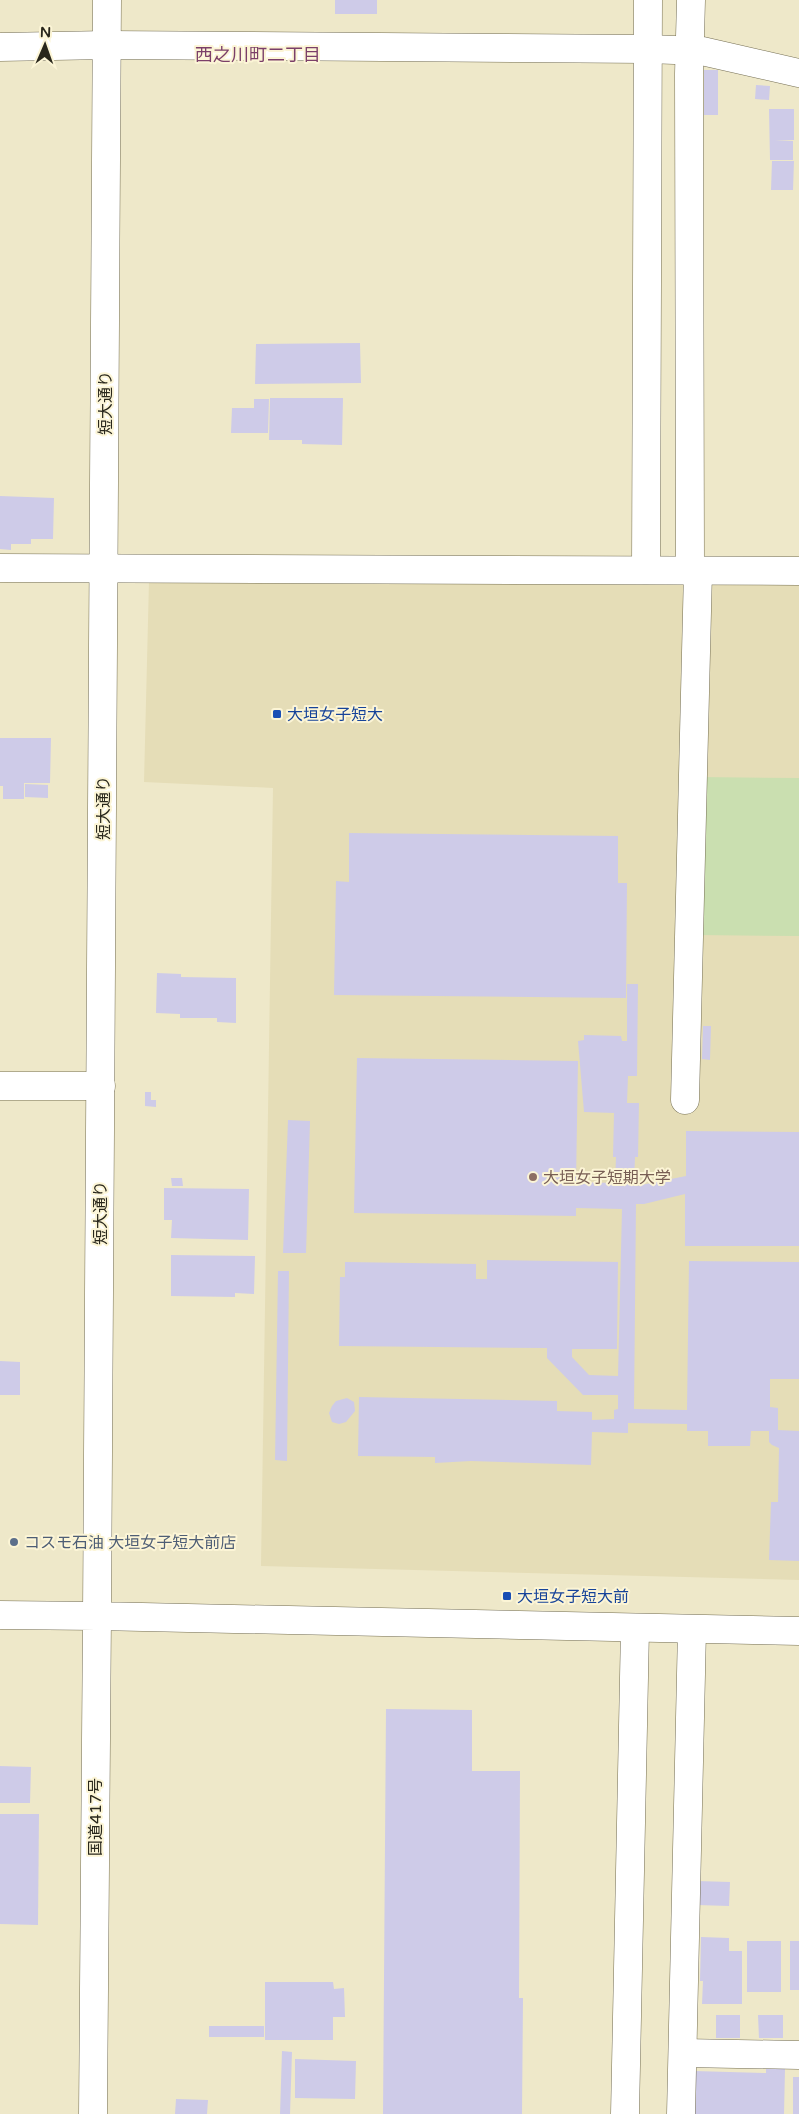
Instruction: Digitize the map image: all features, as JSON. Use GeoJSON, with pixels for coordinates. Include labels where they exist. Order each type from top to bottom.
{"type":"FeatureCollection","features":[{"type":"Feature","properties":{"kind":"main road","name":"短大通り"},"geometry":{"type":"LineString","coordinates":[[97,1616],[105,567],[107,0]]}},
{"type":"Feature","properties":{"kind":"main road"},"geometry":{"type":"LineString","coordinates":[[648,0],[671,50],[674,571]]}},
{"type":"Feature","properties":{"kind":"main road"},"geometry":{"type":"LineString","coordinates":[[685,1100],[674,571],[671,50],[691,0]]}},
{"type":"Feature","properties":{"kind":"main road"},"geometry":{"type":"LineString","coordinates":[[0,46],[107,45],[702,51],[799,73]]}},
{"type":"Feature","properties":{"kind":"main road"},"geometry":{"type":"LineString","coordinates":[[0,568],[799,571]]}},
{"type":"Feature","properties":{"kind":"main road"},"geometry":{"type":"LineString","coordinates":[[0,1086],[101,1086]]}},
{"type":"Feature","properties":{"kind":"main road"},"geometry":{"type":"LineString","coordinates":[[0,1615],[799,1631]]}},
{"type":"Feature","properties":{"kind":"main road","name":"国道417号"},"geometry":{"type":"LineString","coordinates":[[93,2114],[97,1616]]}},
{"type":"Feature","properties":{"kind":"main road"},"geometry":{"type":"LineString","coordinates":[[662,1629],[683,2053],[681,2114]]}},
{"type":"Feature","properties":{"kind":"main road"},"geometry":{"type":"LineString","coordinates":[[625,2114],[662,1629]]}},
{"type":"Feature","properties":{"kind":"main road"},"geometry":{"type":"LineString","coordinates":[[683,2053],[799,2055]]}},
{"type":"Feature","properties":{"kind":"shaded area","name":"大垣女子短期大学"},"geometry":{"type":"Polygon","coordinates":[[[149,581],[799,583],[799,1580],[261,1566],[273,788],[144,782],[149,581]]]}},
{"type":"Feature","properties":{"kind":"green space"},"geometry":{"type":"Polygon","coordinates":[[[698,777],[799,778],[799,936],[696,935],[698,777]]]}},
{"type":"Feature","properties":{"kind":"building"},"geometry":{"type":"Polygon","coordinates":[[[335,0],[377,0],[377,14],[335,14],[335,0]]]}},
{"type":"Feature","properties":{"kind":"building"},"geometry":{"type":"Polygon","coordinates":[[[704,70],[718,70],[718,115],[704,115],[704,70]]]}},
{"type":"Feature","properties":{"kind":"building"},"geometry":{"type":"Polygon","coordinates":[[[756,85],[770,86],[769,100],[755,99],[756,85]]]}},
{"type":"Feature","properties":{"kind":"building"},"geometry":{"type":"Polygon","coordinates":[[[769,109],[794,109],[794,140],[775,140],[793,141],[793,160],[770,160],[769,109]]]}},
{"type":"Feature","properties":{"kind":"building"},"geometry":{"type":"Polygon","coordinates":[[[772,161],[794,161],[793,190],[771,190],[772,161]]]}},
{"type":"Feature","properties":{"kind":"building"},"geometry":{"type":"Polygon","coordinates":[[[360,343],[361,383],[255,384],[256,344],[360,343]]]}},
{"type":"Feature","properties":{"kind":"building"},"geometry":{"type":"Polygon","coordinates":[[[270,398],[343,398],[342,445],[302,444],[302,440],[269,440],[270,398]]]}},
{"type":"Feature","properties":{"kind":"building"},"geometry":{"type":"Polygon","coordinates":[[[254,399],[269,399],[268,433],[231,433],[232,408],[254,408],[254,399]]]}},
{"type":"Feature","properties":{"kind":"building"},"geometry":{"type":"Polygon","coordinates":[[[0,496],[54,498],[53,539],[31,539],[31,544],[11,544],[11,550],[0,549],[0,496]]]}},
{"type":"Feature","properties":{"kind":"building"},"geometry":{"type":"Polygon","coordinates":[[[0,738],[51,738],[50,783],[24,783],[24,799],[3,799],[3,786],[0,786],[0,738]]]}},
{"type":"Feature","properties":{"kind":"building"},"geometry":{"type":"Polygon","coordinates":[[[25,784],[48,785],[48,798],[25,797],[25,784]]]}},
{"type":"Feature","properties":{"kind":"building"},"geometry":{"type":"Polygon","coordinates":[[[349,833],[618,836],[618,883],[627,883],[626,998],[334,995],[336,881],[349,882],[349,833]]]}},
{"type":"Feature","properties":{"kind":"building"},"geometry":{"type":"Polygon","coordinates":[[[157,973],[181,974],[181,977],[236,978],[236,1023],[217,1022],[217,1018],[180,1018],[180,1014],[156,1013],[157,973]]]}},
{"type":"Feature","properties":{"kind":"building"},"geometry":{"type":"Polygon","coordinates":[[[627,984],[638,984],[637,1076],[628,1076],[627,1103],[639,1103],[638,1157],[635,1157],[634,1183],[636,1183],[636,1186],[686,1176],[686,1131],[799,1132],[799,1246],[685,1246],[685,1194],[644,1204],[636,1204],[634,1409],[687,1410],[689,1261],[799,1262],[799,1379],[770,1379],[770,1407],[778,1408],[778,1430],[799,1431],[799,1561],[769,1560],[771,1502],[778,1502],[779,1448],[769,1442],[769,1431],[751,1431],[750,1446],[708,1446],[708,1431],[687,1431],[687,1424],[628,1423],[628,1433],[592,1432],[591,1465],[471,1461],[435,1463],[435,1457],[358,1456],[359,1397],[557,1401],[557,1411],[592,1412],[592,1420],[614,1419],[614,1410],[618,1409],[618,1395],[583,1395],[547,1358],[547,1348],[339,1346],[340,1277],[345,1277],[345,1262],[476,1264],[476,1279],[487,1279],[487,1260],[618,1262],[617,1349],[572,1349],[572,1357],[589,1375],[618,1376],[622,1209],[576,1208],[576,1216],[354,1213],[357,1058],[578,1061],[576,1182],[615,1183],[616,1157],[613,1157],[614,1113],[584,1112],[578,1041],[584,1040],[584,1035],[621,1036],[622,1041],[627,1041],[627,984]]]}},
{"type":"Feature","properties":{"kind":"building"},"geometry":{"type":"Polygon","coordinates":[[[703,1026],[711,1026],[710,1060],[702,1059],[703,1026]]]}},
{"type":"Feature","properties":{"kind":"building"},"geometry":{"type":"Polygon","coordinates":[[[145,1092],[151,1092],[151,1100],[156,1100],[156,1107],[145,1106],[145,1092]]]}},
{"type":"Feature","properties":{"kind":"building"},"geometry":{"type":"Polygon","coordinates":[[[288,1120],[310,1121],[306,1253],[283,1253],[288,1120]]]}},
{"type":"Feature","properties":{"kind":"building"},"geometry":{"type":"Polygon","coordinates":[[[171,1178],[182,1178],[183,1186],[172,1186],[171,1178]]]}},
{"type":"Feature","properties":{"kind":"building"},"geometry":{"type":"Polygon","coordinates":[[[164,1188],[249,1189],[248,1240],[171,1238],[172,1220],[164,1220],[164,1188]]]}},
{"type":"Feature","properties":{"kind":"building"},"geometry":{"type":"Polygon","coordinates":[[[171,1255],[255,1256],[254,1294],[235,1293],[235,1297],[171,1296],[171,1255]]]}},
{"type":"Feature","properties":{"kind":"building"},"geometry":{"type":"Polygon","coordinates":[[[278,1271],[289,1271],[287,1461],[275,1460],[278,1271]]]}},
{"type":"Feature","properties":{"kind":"building"},"geometry":{"type":"Polygon","coordinates":[[[0,1361],[20,1362],[20,1395],[0,1395],[0,1361]]]}},
{"type":"Feature","properties":{"kind":"building"},"geometry":{"type":"Polygon","coordinates":[[[347,1398],[354,1402],[355,1411],[346,1422],[339,1424],[332,1422],[329,1413],[332,1406],[336,1401],[347,1398]]]}},
{"type":"Feature","properties":{"kind":"building"},"geometry":{"type":"Polygon","coordinates":[[[386,1709],[472,1710],[472,1771],[520,1771],[519,1998],[523,1998],[522,2114],[383,2114],[386,1709]]]}},
{"type":"Feature","properties":{"kind":"building"},"geometry":{"type":"Polygon","coordinates":[[[0,1766],[31,1767],[30,1803],[0,1803],[0,1766]]]}},
{"type":"Feature","properties":{"kind":"building"},"geometry":{"type":"Polygon","coordinates":[[[0,1814],[39,1814],[38,1925],[0,1924],[0,1814]]]}},
{"type":"Feature","properties":{"kind":"building"},"geometry":{"type":"Polygon","coordinates":[[[697,1881],[730,1882],[729,1906],[697,1905],[697,1881]]]}},
{"type":"Feature","properties":{"kind":"building"},"geometry":{"type":"Polygon","coordinates":[[[701,1937],[729,1938],[729,1951],[742,1951],[742,2004],[702,2004],[703,1981],[700,1981],[701,1937]]]}},
{"type":"Feature","properties":{"kind":"building"},"geometry":{"type":"Polygon","coordinates":[[[747,1941],[781,1941],[781,1992],[747,1992],[747,1941]]]}},
{"type":"Feature","properties":{"kind":"building"},"geometry":{"type":"Polygon","coordinates":[[[790,1941],[799,1941],[799,1990],[790,1990],[790,1941]]]}},
{"type":"Feature","properties":{"kind":"building"},"geometry":{"type":"Polygon","coordinates":[[[265,1982],[333,1982],[334,1989],[344,1988],[345,2017],[333,2017],[333,2040],[265,2040],[265,1982]]]}},
{"type":"Feature","properties":{"kind":"building"},"geometry":{"type":"Polygon","coordinates":[[[716,2015],[740,2015],[740,2038],[716,2038],[716,2015]]]}},
{"type":"Feature","properties":{"kind":"building"},"geometry":{"type":"Polygon","coordinates":[[[758,2015],[783,2015],[783,2038],[759,2038],[758,2015]]]}},
{"type":"Feature","properties":{"kind":"building"},"geometry":{"type":"Polygon","coordinates":[[[209,2026],[264,2026],[264,2037],[209,2037],[209,2026]]]}},
{"type":"Feature","properties":{"kind":"building"},"geometry":{"type":"Polygon","coordinates":[[[282,2051],[292,2052],[290,2114],[280,2114],[282,2051]]]}},
{"type":"Feature","properties":{"kind":"building"},"geometry":{"type":"Polygon","coordinates":[[[295,2059],[356,2061],[355,2099],[295,2098],[295,2059]]]}},
{"type":"Feature","properties":{"kind":"building"},"geometry":{"type":"Polygon","coordinates":[[[766,2069],[785,2069],[784,2114],[693,2114],[694,2071],[766,2073],[766,2069]]]}},
{"type":"Feature","properties":{"kind":"building"},"geometry":{"type":"Polygon","coordinates":[[[793,2077],[799,2077],[799,2114],[793,2114],[793,2077]]]}},
{"type":"Feature","properties":{"kind":"building"},"geometry":{"type":"Polygon","coordinates":[[[176,2099],[208,2100],[207,2114],[175,2114],[176,2099]]]}},
{"type":"Feature","properties":{"kind":"place","name":"大垣女子短大"},"geometry":{"type":"Point","coordinates":[277,714]}},
{"type":"Feature","properties":{"kind":"place","name":"大垣女子短期大学"},"geometry":{"type":"Point","coordinates":[533,1177]}},
{"type":"Feature","properties":{"kind":"place","name":"コスモ石油 大垣女子短大前店"},"geometry":{"type":"Point","coordinates":[14,1542]}},
{"type":"Feature","properties":{"kind":"place","name":"大垣女子短大前"},"geometry":{"type":"Point","coordinates":[507,1596]}},
{"type":"Feature","properties":{"kind":"district","name":"西之川町二丁目"},"geometry":{"type":"Point","coordinates":[258,55]}}]}
